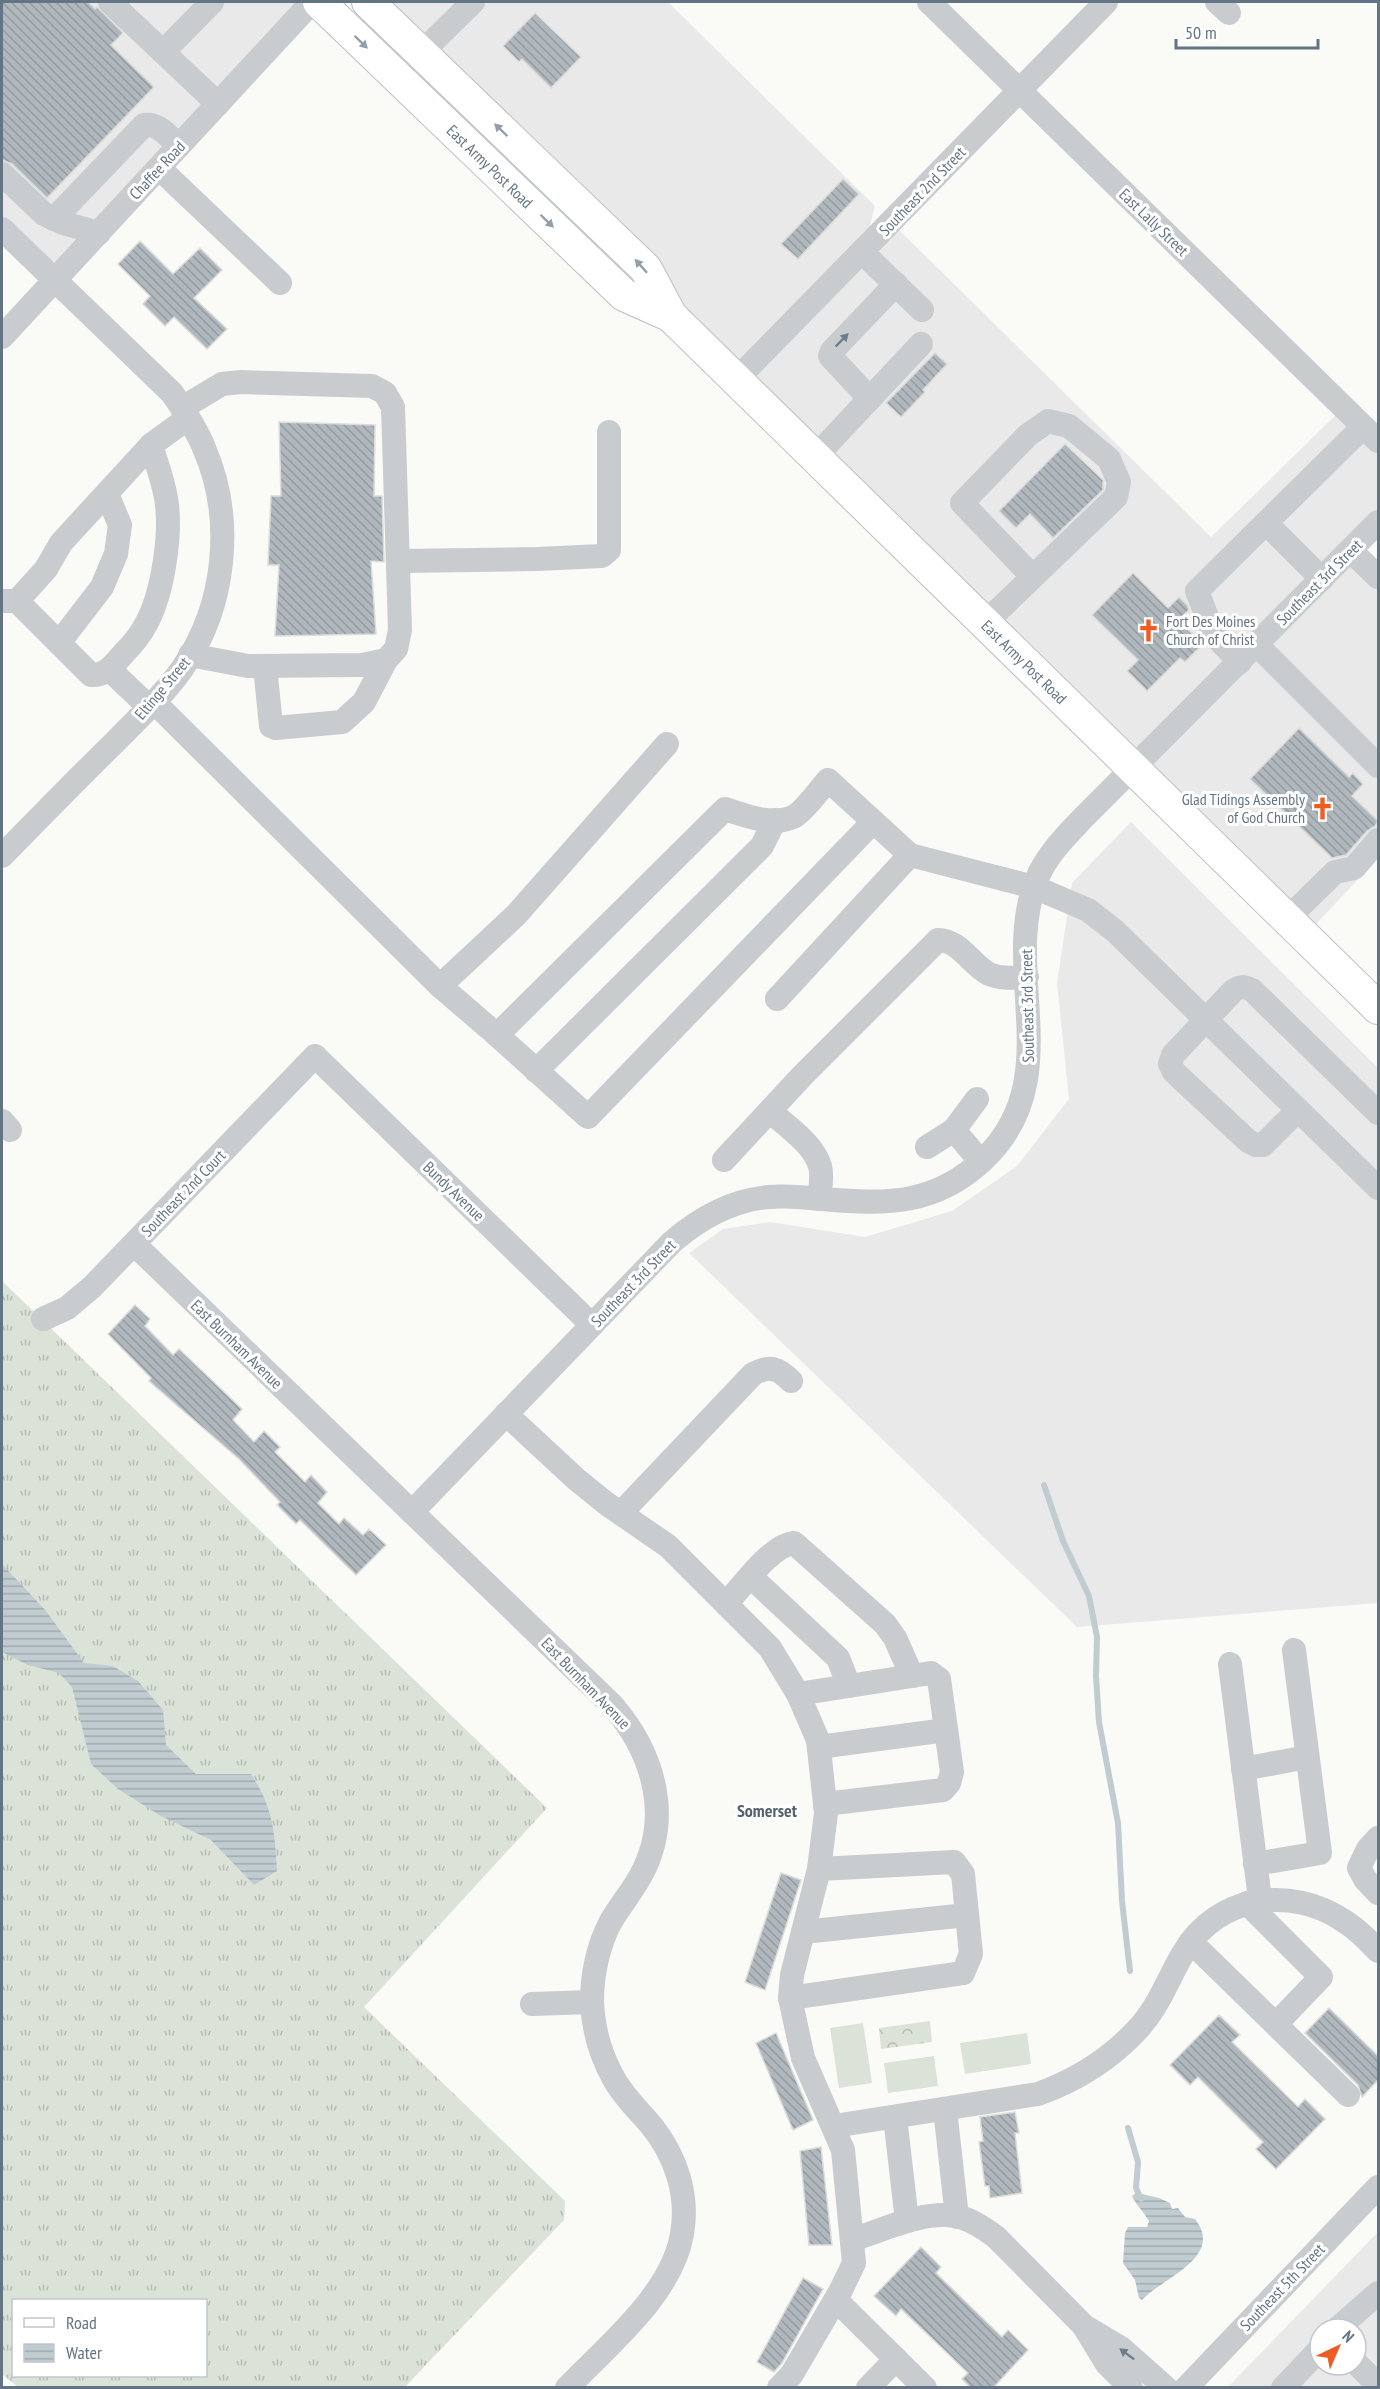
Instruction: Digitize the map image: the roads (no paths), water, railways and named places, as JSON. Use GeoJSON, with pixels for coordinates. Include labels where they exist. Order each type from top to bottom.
{"type":"FeatureCollection","features":[{"type":"Feature","properties":{"kind":"main road","name":"East Army Post Road"},"geometry":{"type":"LineString","coordinates":[[319,2],[624,295],[671,316]]}},
{"type":"Feature","properties":{"kind":"main road","name":"East Army Post Road"},"geometry":{"type":"LineString","coordinates":[[368,2],[646,269],[671,316],[1378,1008]]}},
{"type":"Feature","properties":{"kind":"street"},"geometry":{"type":"LineString","coordinates":[[110,2],[218,104]]}},
{"type":"Feature","properties":{"kind":"street"},"geometry":{"type":"LineString","coordinates":[[163,52],[212,2]]}},
{"type":"Feature","properties":{"kind":"street","name":"Chaffee Road"},"geometry":{"type":"LineString","coordinates":[[5,326],[55,281],[312,2]]}},
{"type":"Feature","properties":{"kind":"street"},"geometry":{"type":"LineString","coordinates":[[422,53],[473,2]]}},
{"type":"Feature","properties":{"kind":"street","name":"East Lally Street"},"geometry":{"type":"LineString","coordinates":[[929,2],[1371,434]]}},
{"type":"Feature","properties":{"kind":"street","name":"Southeast 2nd Street"},"geometry":{"type":"LineString","coordinates":[[737,379],[1106,2]]}},
{"type":"Feature","properties":{"kind":"street"},"geometry":{"type":"LineString","coordinates":[[54,219],[144,125],[152,124],[161,128],[179,146]]}},
{"type":"Feature","properties":{"kind":"street"},"geometry":{"type":"LineString","coordinates":[[159,168],[280,283]]}},
{"type":"Feature","properties":{"kind":"street"},"geometry":{"type":"LineString","coordinates":[[2,174],[44,214],[99,233]]}},
{"type":"Feature","properties":{"kind":"street","name":"Eltinge Street"},"geometry":{"type":"LineString","coordinates":[[2,229],[172,393],[205,448],[215,477],[222,511],[223,545],[220,579],[211,610],[182,670],[152,704],[2,856]]}},
{"type":"Feature","properties":{"kind":"street"},"geometry":{"type":"LineString","coordinates":[[862,252],[922,309]]}},
{"type":"Feature","properties":{"kind":"street"},"geometry":{"type":"LineString","coordinates":[[870,399],[830,356],[832,351],[896,284]]}},
{"type":"Feature","properties":{"kind":"street"},"geometry":{"type":"LineString","coordinates":[[816,456],[921,344]]}},
{"type":"Feature","properties":{"kind":"street"},"geometry":{"type":"LineString","coordinates":[[151,445],[166,500],[167,533],[161,584],[147,624],[128,649],[100,676],[91,675],[59,643],[9,601],[46,568],[61,543],[151,445],[185,413],[222,384],[241,382],[372,386],[385,393],[393,407],[400,630],[396,649],[386,660],[364,702],[342,722],[276,729],[271,726],[265,666]]}},
{"type":"Feature","properties":{"kind":"street"},"geometry":{"type":"LineString","coordinates":[[986,622],[1116,497],[1119,482],[1109,459],[1069,426],[1048,421],[1028,435],[962,503],[1032,576]]}},
{"type":"Feature","properties":{"kind":"street"},"geometry":{"type":"LineString","coordinates":[[398,561],[570,559],[602,556],[609,550],[609,432]]}},
{"type":"Feature","properties":{"kind":"street"},"geometry":{"type":"LineString","coordinates":[[1371,434],[1266,523],[1197,591],[1214,635],[1248,653],[1378,766]]}},
{"type":"Feature","properties":{"kind":"street"},"geometry":{"type":"LineString","coordinates":[[59,643],[102,587],[116,554],[120,525],[107,494]]}},
{"type":"Feature","properties":{"kind":"street","name":"Southeast 3rd Street"},"geometry":{"type":"LineString","coordinates":[[412,1512],[672,1242],[693,1224],[716,1211],[742,1201],[769,1197],[874,1203],[916,1198],[941,1190],[981,1162],[1003,1138],[1016,1113],[1025,1088],[1029,1057],[1026,935],[1028,904],[1047,859],[1063,839],[1378,522]]}},
{"type":"Feature","properties":{"kind":"street"},"geometry":{"type":"LineString","coordinates":[[1266,523],[1322,579]]}},
{"type":"Feature","properties":{"kind":"street"},"geometry":{"type":"LineString","coordinates":[[1351,551],[1378,578]]}},
{"type":"Feature","properties":{"kind":"street"},"geometry":{"type":"LineString","coordinates":[[190,655],[248,666],[362,665],[386,660]]}},
{"type":"Feature","properties":{"kind":"street"},"geometry":{"type":"LineString","coordinates":[[109,669],[152,704],[440,986],[588,1117],[873,822]]}},
{"type":"Feature","properties":{"kind":"street"},"geometry":{"type":"LineString","coordinates":[[440,986],[516,915],[667,744]]}},
{"type":"Feature","properties":{"kind":"street"},"geometry":{"type":"LineString","coordinates":[[497,1035],[725,809],[749,818],[775,820],[796,815],[828,780],[909,855],[1034,887],[1088,910],[1115,931],[1378,1188]]}},
{"type":"Feature","properties":{"kind":"street"},"geometry":{"type":"LineString","coordinates":[[536,1071],[762,846],[775,820]]}},
{"type":"Feature","properties":{"kind":"street"},"geometry":{"type":"LineString","coordinates":[[1287,919],[1335,872],[1354,868],[1378,840]]}},
{"type":"Feature","properties":{"kind":"street"},"geometry":{"type":"LineString","coordinates":[[777,999],[909,855]]}},
{"type":"Feature","properties":{"kind":"street"},"geometry":{"type":"LineString","coordinates":[[724,1160],[938,940],[951,942],[987,973],[1004,978],[1027,977]]}},
{"type":"Feature","properties":{"kind":"street"},"geometry":{"type":"LineString","coordinates":[[1298,1110],[1263,1145],[1256,1145],[1174,1072],[1170,1064],[1173,1055],[1204,1019],[1240,986],[1252,990],[1378,1113]]}},
{"type":"Feature","properties":{"kind":"street","name":"Southeast 2nd Court"},"geometry":{"type":"LineString","coordinates":[[43,1319],[67,1308],[92,1287],[315,1056]]}},
{"type":"Feature","properties":{"kind":"street","name":"Bundy Avenue"},"geometry":{"type":"LineString","coordinates":[[315,1056],[592,1325]]}},
{"type":"Feature","properties":{"kind":"street"},"geometry":{"type":"LineString","coordinates":[[927,1147],[954,1130],[977,1099]]}},
{"type":"Feature","properties":{"kind":"street"},"geometry":{"type":"LineString","coordinates":[[770,1111],[809,1147],[819,1164],[821,1177],[819,1199]]}},
{"type":"Feature","properties":{"kind":"street"},"geometry":{"type":"LineString","coordinates":[[954,1130],[981,1162]]}},
{"type":"Feature","properties":{"kind":"street","name":"East Burnham Avenue"},"geometry":{"type":"LineString","coordinates":[[134,1244],[612,1706],[629,1725],[652,1772],[656,1800],[656,1826],[650,1852],[640,1876],[610,1923],[594,1974],[592,2002],[595,2029],[603,2056],[614,2080],[657,2134],[676,2165],[684,2211],[682,2235],[676,2260],[664,2283],[648,2304],[567,2388]]}},
{"type":"Feature","properties":{"kind":"street"},"geometry":{"type":"LineString","coordinates":[[621,1513],[753,1374],[772,1367],[780,1370],[791,1381]]}},
{"type":"Feature","properties":{"kind":"street"},"geometry":{"type":"LineString","coordinates":[[506,1414],[576,1479],[668,1546],[770,1648],[798,1694],[818,1740],[826,1813],[819,1869],[792,1975],[790,1998],[803,2058],[843,2150],[854,2263],[836,2300],[792,2374],[779,2388]]}},
{"type":"Feature","properties":{"kind":"street"},"geometry":{"type":"LineString","coordinates":[[726,1604],[776,1550],[794,1543],[885,1624],[895,1638],[912,1676]]}},
{"type":"Feature","properties":{"kind":"street"},"geometry":{"type":"LineString","coordinates":[[751,1577],[838,1658],[849,1686]]}},
{"type":"Feature","properties":{"kind":"street"},"geometry":{"type":"LineString","coordinates":[[1255,1864],[1320,1853],[1294,1650]]}},
{"type":"Feature","properties":{"kind":"street"},"geometry":{"type":"LineString","coordinates":[[1230,1664],[1255,1864],[1253,1901],[1321,1977],[1276,2024]]}},
{"type":"Feature","properties":{"kind":"street"},"geometry":{"type":"LineString","coordinates":[[798,1694],[931,1672],[939,1679],[952,1772],[949,1783],[943,1790],[825,1804]]}},
{"type":"Feature","properties":{"kind":"street"},"geometry":{"type":"LineString","coordinates":[[819,1747],[946,1730]]}},
{"type":"Feature","properties":{"kind":"street"},"geometry":{"type":"LineString","coordinates":[[1243,1769],[1308,1757]]}},
{"type":"Feature","properties":{"kind":"street"},"geometry":{"type":"LineString","coordinates":[[1378,1838],[1368,1849],[1359,1868],[1365,1880],[1378,1893]]}},
{"type":"Feature","properties":{"kind":"street"},"geometry":{"type":"LineString","coordinates":[[790,1998],[963,1974],[971,1954],[963,1874],[954,1862],[819,1869]]}},
{"type":"Feature","properties":{"kind":"street"},"geometry":{"type":"LineString","coordinates":[[834,2126],[1038,2094],[1061,2086],[1089,2071],[1116,2051],[1139,2028],[1159,2002],[1191,1942],[1217,1917],[1253,1901],[1302,1903],[1322,1909],[1375,1941]]}},
{"type":"Feature","properties":{"kind":"street"},"geometry":{"type":"LineString","coordinates":[[803,1932],[967,1915]]}},
{"type":"Feature","properties":{"kind":"street"},"geometry":{"type":"LineString","coordinates":[[1191,1942],[1348,2095]]}},
{"type":"Feature","properties":{"kind":"street"},"geometry":{"type":"LineString","coordinates":[[532,2004],[592,2002]]}},
{"type":"Feature","properties":{"kind":"street"},"geometry":{"type":"LineString","coordinates":[[945,2109],[957,2217]]}},
{"type":"Feature","properties":{"kind":"street"},"geometry":{"type":"LineString","coordinates":[[895,2116],[907,2221]]}},
{"type":"Feature","properties":{"kind":"street","name":"Southeast 5th Street"},"geometry":{"type":"LineString","coordinates":[[1186,2388],[1378,2187]]}},
{"type":"Feature","properties":{"kind":"street"},"geometry":{"type":"LineString","coordinates":[[853,2240],[907,2221],[942,2215],[957,2217],[980,2225],[996,2237],[1084,2326],[1107,2364],[1131,2388]]}},
{"type":"Feature","properties":{"kind":"street"},"geometry":{"type":"LineString","coordinates":[[1351,2317],[1378,2293]]}},
{"type":"Feature","properties":{"kind":"street"},"geometry":{"type":"LineString","coordinates":[[836,2300],[925,2388]]}},
{"type":"Feature","properties":{"kind":"street"},"geometry":{"type":"LineString","coordinates":[[1084,2326],[1128,2353],[1166,2388]]}},
{"type":"Feature","properties":{"kind":"street"},"geometry":{"type":"LineString","coordinates":[[868,2388],[896,2359]]}},
{"type":"Feature","properties":{"kind":"street"},"geometry":{"type":"LineString","coordinates":[[1283,2388],[1308,2362]]}},
{"type":"Feature","properties":{"kind":"water"},"geometry":{"type":"Polygon","coordinates":[[[2,1564],[46,1611],[84,1663],[113,1666],[138,1681],[163,1710],[166,1745],[196,1774],[251,1774],[264,1798],[272,1821],[277,1871],[254,1885],[211,1840],[161,1816],[118,1789],[91,1764],[72,1687],[59,1673],[28,1665],[2,1652],[2,1564]]]}},
{"type":"Feature","properties":{"kind":"water"},"geometry":{"type":"Polygon","coordinates":[[[1137,2193],[1170,2203],[1172,2209],[1178,2208],[1185,2217],[1195,2219],[1202,2232],[1202,2245],[1197,2256],[1142,2300],[1139,2298],[1135,2280],[1123,2263],[1125,2233],[1128,2227],[1147,2227],[1149,2221],[1132,2196],[1137,2193]]]}},
{"type":"Feature","properties":{"kind":"waterway"},"geometry":{"type":"LineString","coordinates":[[1044,1485],[1063,1541],[1089,1596],[1097,1637],[1096,1676],[1099,1722],[1118,1823],[1122,1901],[1130,1971]]}},
{"type":"Feature","properties":{"kind":"waterway"},"geometry":{"type":"LineString","coordinates":[[1128,2128],[1138,2162],[1136,2188],[1141,2199]]}},
{"type":"Feature","properties":{"kind":"place","name":"Fort Des Moines Church of Christ"},"geometry":{"type":"Point","coordinates":[1148,630]}},
{"type":"Feature","properties":{"kind":"place","name":"Glad Tidings Assembly of God Church"},"geometry":{"type":"Point","coordinates":[1323,808]}},
{"type":"Feature","properties":{"kind":"district","name":"Somerset"},"geometry":{"type":"Point","coordinates":[767,1811]}}]}
